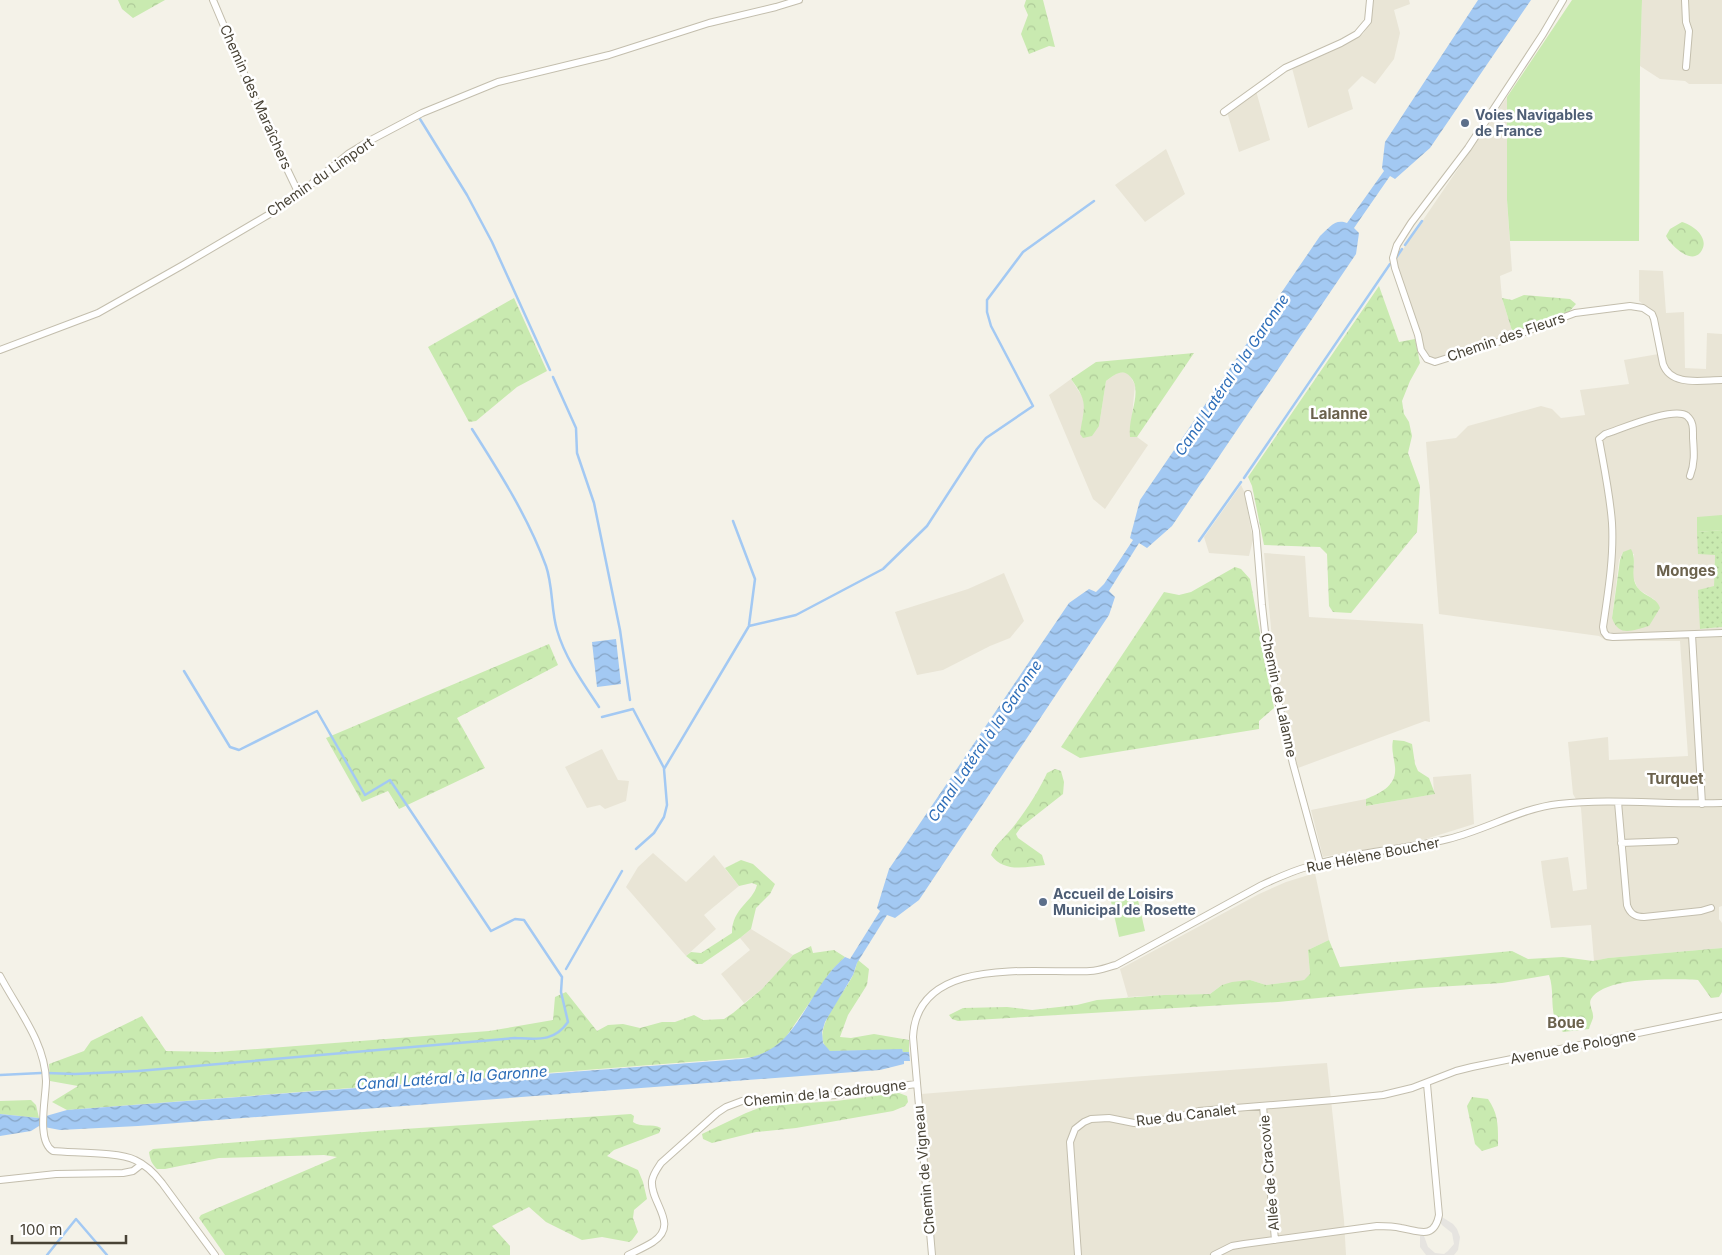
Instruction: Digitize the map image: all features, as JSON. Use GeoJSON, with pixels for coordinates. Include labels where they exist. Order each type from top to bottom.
{"type":"FeatureCollection","features":[{"type":"Feature","properties":{"kind":"street","name":"Chemin des Maraîchers"},"geometry":{"type":"LineString","coordinates":[[213,0],[264,121],[299,194]]}},
{"type":"Feature","properties":{"kind":"street","name":"Chemin du Limport"},"geometry":{"type":"LineString","coordinates":[[0,350],[98,313],[272,212],[299,194],[348,154],[422,113],[498,82],[609,55],[709,23],[798,0]]}},
{"type":"Feature","properties":{"kind":"street"},"geometry":{"type":"LineString","coordinates":[[1224,112],[1285,68],[1357,34],[1368,21],[1370,0]]}},
{"type":"Feature","properties":{"kind":"street","name":"Chemin des Fleurs"},"geometry":{"type":"LineString","coordinates":[[1563,0],[1543,34],[1468,148],[1411,223],[1395,249],[1393,258],[1395,268],[1418,335],[1421,350],[1427,359],[1435,362],[1498,342],[1575,314],[1630,306],[1648,310],[1654,319],[1663,364],[1670,376],[1680,380],[1722,380]]}},
{"type":"Feature","properties":{"kind":"street"},"geometry":{"type":"LineString","coordinates":[[1685,0],[1686,22],[1689,30],[1686,68]]}},
{"type":"Feature","properties":{"kind":"street"},"geometry":{"type":"LineString","coordinates":[[1690,476],[1695,463],[1692,422],[1682,414],[1667,414],[1605,434],[1599,439],[1609,495],[1612,525],[1610,578],[1603,626],[1604,632],[1608,636],[1613,637],[1722,633]]}},
{"type":"Feature","properties":{"kind":"street","name":"Chemin de Lalanne"},"geometry":{"type":"LineString","coordinates":[[1248,494],[1256,531],[1268,659],[1320,864]]}},
{"type":"Feature","properties":{"kind":"street"},"geometry":{"type":"LineString","coordinates":[[1692,635],[1702,804]]}},
{"type":"Feature","properties":{"kind":"street"},"geometry":{"type":"LineString","coordinates":[[1618,802],[1627,905],[1631,913],[1635,916],[1644,917],[1701,911],[1711,908]]}},
{"type":"Feature","properties":{"kind":"street","name":"Rue Hélène Boucher"},"geometry":{"type":"LineString","coordinates":[[914,1024],[918,1013],[928,997],[954,982],[977,974],[993,972],[1092,971],[1116,965],[1262,885],[1285,875],[1320,864],[1361,854],[1450,839],[1543,806],[1562,803],[1722,803]]}},
{"type":"Feature","properties":{"kind":"street"},"geometry":{"type":"LineString","coordinates":[[1622,843],[1675,841]]}},
{"type":"Feature","properties":{"kind":"street"},"geometry":{"type":"LineString","coordinates":[[0,976],[41,1051],[46,1082],[43,1108],[44,1134],[48,1148],[53,1151],[127,1157],[142,1164],[154,1173],[215,1255]]}},
{"type":"Feature","properties":{"kind":"street","name":"Avenue de Pologne"},"geometry":{"type":"LineString","coordinates":[[1427,1084],[1456,1071],[1472,1067],[1722,1016]]}},
{"type":"Feature","properties":{"kind":"street","name":"Chemin de Vigneau"},"geometry":{"type":"LineString","coordinates":[[914,1024],[916,1084],[932,1255]]}},
{"type":"Feature","properties":{"kind":"street","name":"Chemin de la Cadrougne"},"geometry":{"type":"LineString","coordinates":[[628,1255],[653,1242],[664,1228],[664,1220],[653,1188],[654,1172],[661,1163],[721,1110],[742,1101],[837,1095],[916,1084]]}},
{"type":"Feature","properties":{"kind":"street"},"geometry":{"type":"LineString","coordinates":[[1214,1255],[1232,1246],[1377,1226],[1390,1226],[1422,1233],[1431,1230],[1438,1222],[1439,1215],[1427,1084]]}},
{"type":"Feature","properties":{"kind":"street","name":"Rue du Canalet"},"geometry":{"type":"LineString","coordinates":[[1078,1255],[1070,1142],[1073,1131],[1078,1126],[1099,1118],[1110,1118],[1134,1123],[1171,1119],[1200,1110],[1383,1095],[1427,1084]]}},
{"type":"Feature","properties":{"kind":"street","name":"Allée de Cracovie"},"geometry":{"type":"LineString","coordinates":[[1263,1106],[1275,1240]]}},
{"type":"Feature","properties":{"kind":"street"},"geometry":{"type":"LineString","coordinates":[[0,1180],[56,1174],[133,1171],[142,1164]]}},
{"type":"Feature","properties":{"kind":"shaded area"},"geometry":{"type":"Polygon","coordinates":[[[1373,0],[1409,0],[1410,4],[1394,10],[1400,33],[1394,59],[1375,84],[1362,76],[1348,90],[1353,109],[1308,128],[1292,68],[1363,34],[1370,23],[1373,0]]]}},
{"type":"Feature","properties":{"kind":"shaded area"},"geometry":{"type":"Polygon","coordinates":[[[1642,0],[1722,0],[1722,84],[1689,84],[1685,81],[1660,79],[1640,66],[1642,0]]]}},
{"type":"Feature","properties":{"kind":"shaded area"},"geometry":{"type":"Polygon","coordinates":[[[1256,91],[1270,140],[1239,152],[1227,112],[1256,91]]]}},
{"type":"Feature","properties":{"kind":"shaded area"},"geometry":{"type":"Polygon","coordinates":[[[1507,97],[1507,200],[1512,271],[1500,276],[1502,298],[1513,334],[1435,359],[1431,358],[1424,349],[1421,334],[1395,261],[1507,97]]]}},
{"type":"Feature","properties":{"kind":"shaded area"},"geometry":{"type":"Polygon","coordinates":[[[1166,149],[1185,194],[1145,222],[1115,185],[1166,149]]]}},
{"type":"Feature","properties":{"kind":"shaded area"},"geometry":{"type":"Polygon","coordinates":[[[1639,270],[1663,271],[1666,313],[1684,312],[1685,368],[1706,369],[1707,333],[1722,334],[1722,530],[1697,532],[1715,555],[1714,587],[1701,629],[1722,627],[1722,906],[1719,907],[1719,919],[1722,923],[1722,948],[1608,958],[1594,961],[1591,925],[1551,928],[1541,861],[1568,857],[1573,891],[1587,889],[1581,808],[1573,794],[1568,742],[1608,737],[1609,760],[1688,756],[1680,641],[1607,641],[1599,636],[1439,614],[1426,442],[1456,438],[1468,426],[1541,406],[1552,409],[1561,418],[1585,415],[1580,390],[1629,384],[1624,360],[1664,353],[1658,318],[1655,313],[1639,301],[1639,270]],[[1623,552],[1619,560],[1612,618],[1655,600],[1638,589],[1633,577],[1634,554],[1623,552]]]}},
{"type":"Feature","properties":{"kind":"shaded area"},"geometry":{"type":"Polygon","coordinates":[[[1125,372],[1129,374],[1135,385],[1130,436],[1137,437],[1148,445],[1105,509],[1093,499],[1049,395],[1071,379],[1083,398],[1085,409],[1082,421],[1099,426],[1106,381],[1117,373],[1125,372]]]}},
{"type":"Feature","properties":{"kind":"shaded area"},"geometry":{"type":"Polygon","coordinates":[[[1241,485],[1244,491],[1253,540],[1249,556],[1209,553],[1204,537],[1241,485]]]}},
{"type":"Feature","properties":{"kind":"shaded area"},"geometry":{"type":"Polygon","coordinates":[[[1264,553],[1305,556],[1309,617],[1423,624],[1430,722],[1425,721],[1298,768],[1275,671],[1264,553]]]}},
{"type":"Feature","properties":{"kind":"shaded area"},"geometry":{"type":"Polygon","coordinates":[[[1004,573],[1024,621],[1010,638],[943,670],[917,675],[895,612],[968,589],[1004,573]]]}},
{"type":"Feature","properties":{"kind":"shaded area"},"geometry":{"type":"Polygon","coordinates":[[[602,749],[618,780],[629,781],[626,801],[605,809],[600,805],[587,808],[565,767],[602,749]]]}},
{"type":"Feature","properties":{"kind":"shaded area"},"geometry":{"type":"Polygon","coordinates":[[[1471,774],[1474,824],[1426,839],[1323,857],[1311,810],[1366,799],[1367,806],[1434,794],[1433,777],[1471,774]]]}},
{"type":"Feature","properties":{"kind":"shaded area"},"geometry":{"type":"Polygon","coordinates":[[[653,853],[686,882],[714,855],[739,886],[704,915],[716,929],[686,956],[626,887],[638,867],[653,853]]]}},
{"type":"Feature","properties":{"kind":"shaded area"},"geometry":{"type":"Polygon","coordinates":[[[1315,873],[1329,940],[1308,950],[1310,975],[1304,980],[1266,985],[1250,980],[1222,985],[1210,994],[1128,997],[1120,969],[1259,894],[1286,882],[1315,873]]]}},
{"type":"Feature","properties":{"kind":"shaded area"},"geometry":{"type":"Polygon","coordinates":[[[751,929],[793,955],[762,989],[744,1003],[721,974],[750,950],[740,938],[751,929]]]}},
{"type":"Feature","properties":{"kind":"shaded area"},"geometry":{"type":"Polygon","coordinates":[[[1327,1063],[1346,1255],[934,1255],[921,1094],[1327,1063]]]}},
{"type":"Feature","properties":{"kind":"shaded area"},"geometry":{"type":"Polygon","coordinates":[[[1442,1217],[1457,1229],[1460,1237],[1458,1250],[1454,1255],[1426,1255],[1420,1247],[1420,1236],[1424,1236],[1428,1247],[1435,1253],[1444,1254],[1454,1244],[1452,1233],[1440,1222],[1442,1217]]]}},
{"type":"Feature","properties":{"kind":"green space"},"geometry":{"type":"Polygon","coordinates":[[[118,0],[165,0],[133,18],[122,9],[118,0]]]}},
{"type":"Feature","properties":{"kind":"green space"},"geometry":{"type":"Polygon","coordinates":[[[1026,0],[1043,0],[1055,47],[1049,46],[1029,54],[1021,34],[1028,15],[1024,6],[1026,0]]]}},
{"type":"Feature","properties":{"kind":"green space"},"geometry":{"type":"Polygon","coordinates":[[[1572,0],[1642,0],[1639,241],[1510,241],[1507,200],[1507,97],[1572,0]]]}},
{"type":"Feature","properties":{"kind":"green space"},"geometry":{"type":"Polygon","coordinates":[[[1682,222],[1691,226],[1702,236],[1704,245],[1698,255],[1688,256],[1682,253],[1672,245],[1666,236],[1670,229],[1682,222]]]}},
{"type":"Feature","properties":{"kind":"green space"},"geometry":{"type":"Polygon","coordinates":[[[1379,286],[1399,342],[1415,339],[1420,363],[1402,401],[1404,414],[1409,422],[1412,436],[1408,453],[1420,486],[1417,532],[1351,613],[1333,612],[1329,606],[1327,554],[1320,547],[1264,545],[1252,486],[1248,477],[1379,286]]]}},
{"type":"Feature","properties":{"kind":"green space"},"geometry":{"type":"Polygon","coordinates":[[[1524,295],[1570,299],[1576,304],[1568,313],[1513,334],[1502,298],[1512,300],[1524,295]]]}},
{"type":"Feature","properties":{"kind":"green space"},"geometry":{"type":"Polygon","coordinates":[[[514,298],[547,371],[517,387],[476,421],[469,422],[428,347],[514,298]]]}},
{"type":"Feature","properties":{"kind":"green space"},"geometry":{"type":"Polygon","coordinates":[[[1194,353],[1137,437],[1130,437],[1130,424],[1136,392],[1133,380],[1126,373],[1116,374],[1106,381],[1099,426],[1092,436],[1083,438],[1080,434],[1084,405],[1081,394],[1071,379],[1096,362],[1194,353]]]}},
{"type":"Feature","properties":{"kind":"green space"},"geometry":{"type":"Polygon","coordinates":[[[1722,515],[1722,530],[1697,532],[1697,517],[1722,515]]]}},
{"type":"Feature","properties":{"kind":"green space"},"geometry":{"type":"Polygon","coordinates":[[[1722,530],[1722,627],[1700,629],[1698,590],[1714,586],[1715,555],[1698,554],[1697,532],[1722,530]]]}},
{"type":"Feature","properties":{"kind":"green space"},"geometry":{"type":"Polygon","coordinates":[[[1631,549],[1634,558],[1633,573],[1637,587],[1656,601],[1660,608],[1649,626],[1627,631],[1618,628],[1612,618],[1620,560],[1623,552],[1631,549]]]}},
{"type":"Feature","properties":{"kind":"green space"},"geometry":{"type":"Polygon","coordinates":[[[1235,567],[1241,569],[1250,579],[1274,708],[1259,721],[1259,729],[1080,758],[1061,747],[1164,592],[1179,595],[1191,592],[1235,567]]]}},
{"type":"Feature","properties":{"kind":"green space"},"geometry":{"type":"Polygon","coordinates":[[[549,644],[558,665],[457,718],[485,768],[399,809],[388,791],[362,802],[326,738],[549,644]]]}},
{"type":"Feature","properties":{"kind":"green space"},"geometry":{"type":"Polygon","coordinates":[[[1393,740],[1412,744],[1418,771],[1429,778],[1435,794],[1366,806],[1366,799],[1386,788],[1393,779],[1395,767],[1392,750],[1393,740]]]}},
{"type":"Feature","properties":{"kind":"green space"},"geometry":{"type":"Polygon","coordinates":[[[1055,769],[1061,771],[1064,782],[1063,794],[1021,827],[1016,834],[1018,838],[1042,855],[1045,865],[1016,868],[996,861],[991,855],[996,846],[1024,812],[1047,773],[1055,769]]]}},
{"type":"Feature","properties":{"kind":"green space"},"geometry":{"type":"Polygon","coordinates":[[[741,860],[753,864],[775,884],[770,894],[756,908],[751,929],[702,964],[696,964],[686,956],[691,952],[701,953],[732,933],[735,917],[755,891],[757,885],[752,883],[739,886],[725,868],[741,860]]]}},
{"type":"Feature","properties":{"kind":"green space"},"geometry":{"type":"Polygon","coordinates":[[[1136,891],[1145,931],[1119,937],[1110,897],[1136,891]]]}},
{"type":"Feature","properties":{"kind":"green space"},"geometry":{"type":"Polygon","coordinates":[[[1329,940],[1340,967],[1512,951],[1528,959],[1563,957],[1593,961],[1722,948],[1722,992],[1719,997],[1711,998],[1698,980],[1641,980],[1610,986],[1591,999],[1590,1004],[1593,1018],[1589,1029],[1563,1032],[1558,1026],[1553,1012],[1549,975],[1502,983],[1420,988],[1278,1002],[958,1021],[952,1019],[949,1015],[963,1008],[1007,1007],[1032,1010],[1077,1005],[1097,1000],[1210,994],[1222,985],[1250,980],[1266,985],[1304,980],[1310,974],[1308,950],[1329,940]]]}},
{"type":"Feature","properties":{"kind":"green space"},"geometry":{"type":"Polygon","coordinates":[[[811,946],[813,953],[834,950],[845,957],[832,970],[784,1040],[771,1050],[754,1057],[67,1110],[52,1102],[78,1086],[50,1081],[49,1064],[84,1051],[91,1041],[142,1016],[166,1051],[217,1052],[489,1031],[553,1020],[555,997],[566,992],[597,1031],[608,1025],[623,1024],[640,1028],[662,1022],[675,1022],[694,1015],[703,1020],[724,1019],[762,989],[793,955],[811,946]]]}},
{"type":"Feature","properties":{"kind":"green space"},"geometry":{"type":"Polygon","coordinates":[[[858,960],[869,969],[867,985],[848,1015],[840,1037],[851,1038],[874,1034],[909,1040],[909,1052],[903,1052],[902,1050],[830,1051],[824,1044],[822,1034],[829,1013],[849,983],[858,960]]]}},
{"type":"Feature","properties":{"kind":"green space"},"geometry":{"type":"Polygon","coordinates":[[[899,1093],[907,1096],[908,1102],[905,1106],[893,1111],[796,1128],[756,1132],[712,1143],[703,1139],[702,1134],[764,1106],[836,1101],[899,1093]]]}},
{"type":"Feature","properties":{"kind":"green space"},"geometry":{"type":"Polygon","coordinates":[[[1472,1097],[1488,1099],[1492,1105],[1497,1121],[1498,1146],[1482,1151],[1475,1144],[1467,1106],[1472,1097]]]}},
{"type":"Feature","properties":{"kind":"green space"},"geometry":{"type":"Polygon","coordinates":[[[31,1100],[36,1105],[39,1118],[0,1114],[0,1101],[31,1100]]]}},
{"type":"Feature","properties":{"kind":"green space"},"geometry":{"type":"Polygon","coordinates":[[[631,1114],[634,1116],[633,1122],[636,1124],[661,1128],[659,1133],[614,1150],[607,1156],[638,1170],[643,1182],[647,1199],[634,1210],[633,1218],[638,1232],[632,1240],[629,1242],[602,1237],[582,1240],[546,1222],[529,1207],[492,1226],[510,1246],[510,1255],[225,1255],[199,1218],[201,1215],[337,1157],[324,1155],[219,1158],[157,1169],[152,1162],[149,1152],[153,1149],[389,1130],[631,1114]]]}},
{"type":"Feature","properties":{"kind":"water","name":"Canal Latéral à la Garonne"},"geometry":{"type":"Polygon","coordinates":[[[1478,0],[1531,0],[1430,148],[1395,179],[1390,176],[1354,228],[1359,233],[1356,254],[1172,526],[1147,548],[1139,543],[1109,591],[1115,597],[1109,615],[919,900],[895,918],[887,915],[857,963],[853,975],[825,1022],[822,1032],[823,1043],[830,1051],[902,1049],[903,1052],[909,1052],[910,1061],[904,1061],[904,1064],[880,1070],[138,1126],[60,1130],[39,1126],[31,1131],[0,1136],[0,1114],[39,1118],[67,1110],[742,1059],[759,1055],[774,1047],[795,1025],[834,968],[845,957],[850,959],[880,911],[877,908],[889,869],[1069,603],[1089,589],[1096,592],[1104,584],[1133,540],[1130,538],[1140,500],[1320,236],[1336,223],[1347,223],[1384,171],[1382,168],[1385,142],[1478,0]]]}},
{"type":"Feature","properties":{"kind":"water"},"geometry":{"type":"Polygon","coordinates":[[[616,639],[621,684],[597,687],[592,642],[616,639]]]}},
{"type":"Feature","properties":{"kind":"waterway"},"geometry":{"type":"LineString","coordinates":[[420,119],[467,195],[492,242],[550,370]]}},
{"type":"Feature","properties":{"kind":"waterway"},"geometry":{"type":"LineString","coordinates":[[636,849],[654,833],[664,817],[667,805],[664,769],[749,626],[796,615],[883,569],[927,526],[986,438],[1033,406],[991,326],[987,312],[987,300],[1023,252],[1094,201]]}},
{"type":"Feature","properties":{"kind":"waterway"},"geometry":{"type":"LineString","coordinates":[[1405,245],[1422,221]]}},
{"type":"Feature","properties":{"kind":"waterway"},"geometry":{"type":"LineString","coordinates":[[1396,258],[1402,249]]}},
{"type":"Feature","properties":{"kind":"waterway"},"geometry":{"type":"LineString","coordinates":[[1244,478],[1390,264]]}},
{"type":"Feature","properties":{"kind":"waterway"},"geometry":{"type":"LineString","coordinates":[[553,377],[576,428],[577,453],[594,503],[620,630],[630,700]]}},
{"type":"Feature","properties":{"kind":"waterway"},"geometry":{"type":"LineString","coordinates":[[472,429],[503,479],[531,530],[546,566],[555,622],[560,640],[575,670],[599,707]]}},
{"type":"Feature","properties":{"kind":"waterway"},"geometry":{"type":"LineString","coordinates":[[1199,541],[1241,482]]}},
{"type":"Feature","properties":{"kind":"waterway"},"geometry":{"type":"LineString","coordinates":[[733,521],[755,579],[749,625]]}},
{"type":"Feature","properties":{"kind":"waterway"},"geometry":{"type":"LineString","coordinates":[[47,1073],[75,1074],[138,1071],[515,1038],[538,1039],[557,1033],[568,1022],[561,992],[562,977],[524,920],[515,919],[491,931],[390,780],[365,795],[317,711],[239,750],[230,747],[184,671]]}},
{"type":"Feature","properties":{"kind":"waterway"},"geometry":{"type":"LineString","coordinates":[[602,717],[633,709],[664,768]]}},
{"type":"Feature","properties":{"kind":"waterway"},"geometry":{"type":"LineString","coordinates":[[566,969],[622,871]]}},
{"type":"Feature","properties":{"kind":"waterway"},"geometry":{"type":"LineString","coordinates":[[0,1075],[41,1073]]}},
{"type":"Feature","properties":{"kind":"waterway"},"geometry":{"type":"LineString","coordinates":[[47,1255],[76,1219],[107,1255]]}},
{"type":"Feature","properties":{"kind":"place","name":"Voies Navigables de France"},"geometry":{"type":"Point","coordinates":[1465,123]}},
{"type":"Feature","properties":{"kind":"place","name":"Accueil de Loisirs Municipal de Rosette"},"geometry":{"type":"Point","coordinates":[1043,902]}},
{"type":"Feature","properties":{"kind":"district","name":"Lalanne"},"geometry":{"type":"Point","coordinates":[1339,414]}},
{"type":"Feature","properties":{"kind":"district","name":"Monges"},"geometry":{"type":"Point","coordinates":[1686,571]}},
{"type":"Feature","properties":{"kind":"district","name":"Turquet"},"geometry":{"type":"Point","coordinates":[1675,779]}},
{"type":"Feature","properties":{"kind":"district","name":"Boue"},"geometry":{"type":"Point","coordinates":[1566,1023]}}]}
